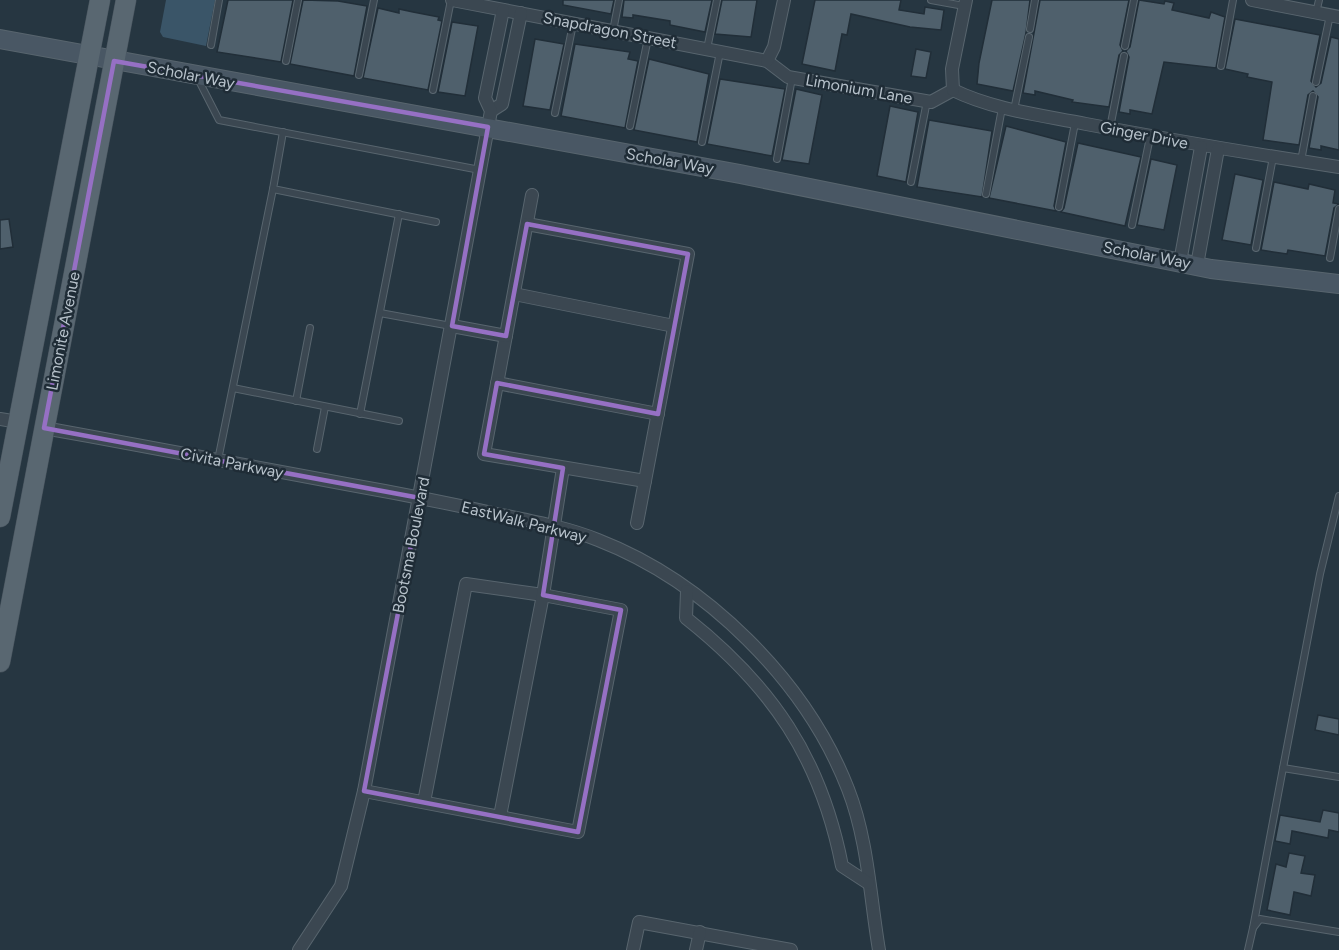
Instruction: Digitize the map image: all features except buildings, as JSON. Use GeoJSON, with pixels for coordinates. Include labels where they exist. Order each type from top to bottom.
{"type":"FeatureCollection","features":[{"type":"Feature","properties":{"kind":"main road","name":"Limonite Avenue"},"geometry":{"type":"LineString","coordinates":[[0,517],[9,421],[100,0]]}},
{"type":"Feature","properties":{"kind":"main road","name":"Limonite Avenue"},"geometry":{"type":"LineString","coordinates":[[0,663],[126,0]]}},
{"type":"Feature","properties":{"kind":"main road"},"geometry":{"type":"LineString","coordinates":[[9,421],[26,432],[9,521],[20,556]]}},
{"type":"Feature","properties":{"kind":"street","name":"Snapdragon Street"},"geometry":{"type":"LineString","coordinates":[[452,0],[767,61]]}},
{"type":"Feature","properties":{"kind":"street"},"geometry":{"type":"LineString","coordinates":[[767,61],[774,47],[784,0]]}},
{"type":"Feature","properties":{"kind":"street"},"geometry":{"type":"LineString","coordinates":[[1256,0],[1334,16]]}},
{"type":"Feature","properties":{"kind":"street"},"geometry":{"type":"LineString","coordinates":[[953,90],[952,69],[966,3]]}},
{"type":"Feature","properties":{"kind":"street"},"geometry":{"type":"LineString","coordinates":[[490,119],[485,98],[503,10]]}},
{"type":"Feature","properties":{"kind":"street"},"geometry":{"type":"LineString","coordinates":[[490,119],[502,104],[521,13]]}},
{"type":"Feature","properties":{"kind":"street","name":"Scholar Way"},"geometry":{"type":"LineString","coordinates":[[0,39],[196,76],[490,119],[740,174],[1189,264],[1339,284]]}},
{"type":"Feature","properties":{"kind":"street","name":"Limonium Lane"},"geometry":{"type":"LineString","coordinates":[[767,61],[792,78],[931,102],[953,90]]}},
{"type":"Feature","properties":{"kind":"street","name":"Ginger Drive"},"geometry":{"type":"LineString","coordinates":[[953,90],[980,104],[1201,147],[1339,167]]}},
{"type":"Feature","properties":{"kind":"street","name":"Bootsma Boulevard"},"geometry":{"type":"LineString","coordinates":[[299,950],[341,886],[364,790],[490,119]]}},
{"type":"Feature","properties":{"kind":"street"},"geometry":{"type":"LineString","coordinates":[[1189,264],[1201,147]]}},
{"type":"Feature","properties":{"kind":"street"},"geometry":{"type":"LineString","coordinates":[[1189,264],[1218,149]]}},
{"type":"Feature","properties":{"kind":"street"},"geometry":{"type":"LineString","coordinates":[[532,195],[484,454],[645,481]]}},
{"type":"Feature","properties":{"kind":"street"},"geometry":{"type":"LineString","coordinates":[[527,224],[688,254],[638,523]]}},
{"type":"Feature","properties":{"kind":"street"},"geometry":{"type":"LineString","coordinates":[[514,294],[674,326]]}},
{"type":"Feature","properties":{"kind":"street"},"geometry":{"type":"LineString","coordinates":[[452,326],[506,336]]}},
{"type":"Feature","properties":{"kind":"street"},"geometry":{"type":"LineString","coordinates":[[497,383],[658,414]]}},
{"type":"Feature","properties":{"kind":"street","name":"Civita Parkway"},"geometry":{"type":"LineString","coordinates":[[44,428],[420,498]]}},
{"type":"Feature","properties":{"kind":"street"},"geometry":{"type":"LineString","coordinates":[[500,816],[543,595],[563,468]]}},
{"type":"Feature","properties":{"kind":"street","name":"EastWalk Parkway"},"geometry":{"type":"LineString","coordinates":[[420,498],[555,526],[598,540],[648,565],[738,630],[776,668],[819,730],[848,788],[863,837],[879,950]]}},
{"type":"Feature","properties":{"kind":"street"},"geometry":{"type":"LineString","coordinates":[[364,790],[424,802],[500,816],[578,832],[621,610],[543,595],[466,585],[424,802]]}},
{"type":"Feature","properties":{"kind":"street"},"geometry":{"type":"LineString","coordinates":[[687,591],[686,618],[739,663],[795,737],[824,795],[834,825],[842,866],[868,883]]}},
{"type":"Feature","properties":{"kind":"street"},"geometry":{"type":"LineString","coordinates":[[633,950],[639,922],[700,932],[760,947],[791,950]]}},
{"type":"Feature","properties":{"kind":"street"},"geometry":{"type":"LineString","coordinates":[[696,950],[700,932]]}},
{"type":"Feature","properties":{"kind":"lane"},"geometry":{"type":"LineString","coordinates":[[212,45],[219,0]]}},
{"type":"Feature","properties":{"kind":"lane"},"geometry":{"type":"LineString","coordinates":[[286,61],[298,0]]}},
{"type":"Feature","properties":{"kind":"lane"},"geometry":{"type":"LineString","coordinates":[[359,75],[374,0]]}},
{"type":"Feature","properties":{"kind":"lane"},"geometry":{"type":"LineString","coordinates":[[433,90],[452,0]]}},
{"type":"Feature","properties":{"kind":"lane"},"geometry":{"type":"LineString","coordinates":[[613,31],[619,0]]}},
{"type":"Feature","properties":{"kind":"lane"},"geometry":{"type":"LineString","coordinates":[[702,142],[717,0]]}},
{"type":"Feature","properties":{"kind":"lane"},"geometry":{"type":"LineString","coordinates":[[931,0],[966,3]]}},
{"type":"Feature","properties":{"kind":"lane"},"geometry":{"type":"LineString","coordinates":[[1030,29],[1035,0]]}},
{"type":"Feature","properties":{"kind":"lane"},"geometry":{"type":"LineString","coordinates":[[1125,46],[1134,0]]}},
{"type":"Feature","properties":{"kind":"lane"},"geometry":{"type":"LineString","coordinates":[[1221,66],[1233,0]]}},
{"type":"Feature","properties":{"kind":"lane"},"geometry":{"type":"LineString","coordinates":[[1316,13],[1319,0]]}},
{"type":"Feature","properties":{"kind":"lane"},"geometry":{"type":"LineString","coordinates":[[1316,82],[1334,16]]}},
{"type":"Feature","properties":{"kind":"lane"},"geometry":{"type":"LineString","coordinates":[[555,113],[573,23]]}},
{"type":"Feature","properties":{"kind":"lane"},"geometry":{"type":"LineString","coordinates":[[986,194],[1029,37]]}},
{"type":"Feature","properties":{"kind":"lane"},"geometry":{"type":"LineString","coordinates":[[630,126],[648,38]]}},
{"type":"Feature","properties":{"kind":"lane"},"geometry":{"type":"LineString","coordinates":[[1110,129],[1124,56]]}},
{"type":"Feature","properties":{"kind":"lane"},"geometry":{"type":"LineString","coordinates":[[196,76],[219,120],[480,170]]}},
{"type":"Feature","properties":{"kind":"lane"},"geometry":{"type":"LineString","coordinates":[[777,159],[792,78]]}},
{"type":"Feature","properties":{"kind":"lane"},"geometry":{"type":"LineString","coordinates":[[1301,161],[1313,96]]}},
{"type":"Feature","properties":{"kind":"lane"},"geometry":{"type":"LineString","coordinates":[[911,182],[927,101]]}},
{"type":"Feature","properties":{"kind":"lane"},"geometry":{"type":"LineString","coordinates":[[1059,207],[1076,122]]}},
{"type":"Feature","properties":{"kind":"lane"},"geometry":{"type":"LineString","coordinates":[[218,460],[283,132]]}},
{"type":"Feature","properties":{"kind":"lane"},"geometry":{"type":"LineString","coordinates":[[1132,225],[1150,137]]}},
{"type":"Feature","properties":{"kind":"lane"},"geometry":{"type":"LineString","coordinates":[[1256,249],[1273,157]]}},
{"type":"Feature","properties":{"kind":"lane"},"geometry":{"type":"LineString","coordinates":[[273,189],[436,222]]}},
{"type":"Feature","properties":{"kind":"lane"},"geometry":{"type":"LineString","coordinates":[[1330,258],[1339,209]]}},
{"type":"Feature","properties":{"kind":"lane"},"geometry":{"type":"LineString","coordinates":[[360,414],[399,214]]}},
{"type":"Feature","properties":{"kind":"lane"},"geometry":{"type":"LineString","coordinates":[[380,313],[452,326]]}},
{"type":"Feature","properties":{"kind":"lane"},"geometry":{"type":"LineString","coordinates":[[296,401],[310,328]]}},
{"type":"Feature","properties":{"kind":"lane"},"geometry":{"type":"LineString","coordinates":[[233,388],[399,421]]}},
{"type":"Feature","properties":{"kind":"lane"},"geometry":{"type":"LineString","coordinates":[[317,449],[325,407]]}},
{"type":"Feature","properties":{"kind":"lane"},"geometry":{"type":"LineString","coordinates":[[1248,950],[1320,574],[1339,496]]}},
{"type":"Feature","properties":{"kind":"lane"},"geometry":{"type":"LineString","coordinates":[[1282,768],[1339,777]]}},
{"type":"Feature","properties":{"kind":"lane"},"geometry":{"type":"LineString","coordinates":[[1253,927],[1260,920],[1339,932]]}},
{"type":"Feature","properties":{"kind":"highlighted area"},"geometry":{"type":"Polygon","coordinates":[[[114,61],[488,127],[452,326],[506,336],[527,224],[688,254],[658,414],[497,383],[484,454],[563,468],[543,595],[621,610],[578,832],[364,791],[420,498],[44,428],[114,61]]]}},
{"type":"Feature","properties":{"kind":"water"},"geometry":{"type":"Polygon","coordinates":[[[166,0],[215,0],[206,46],[163,37],[160,32],[166,0]]]}}]}
